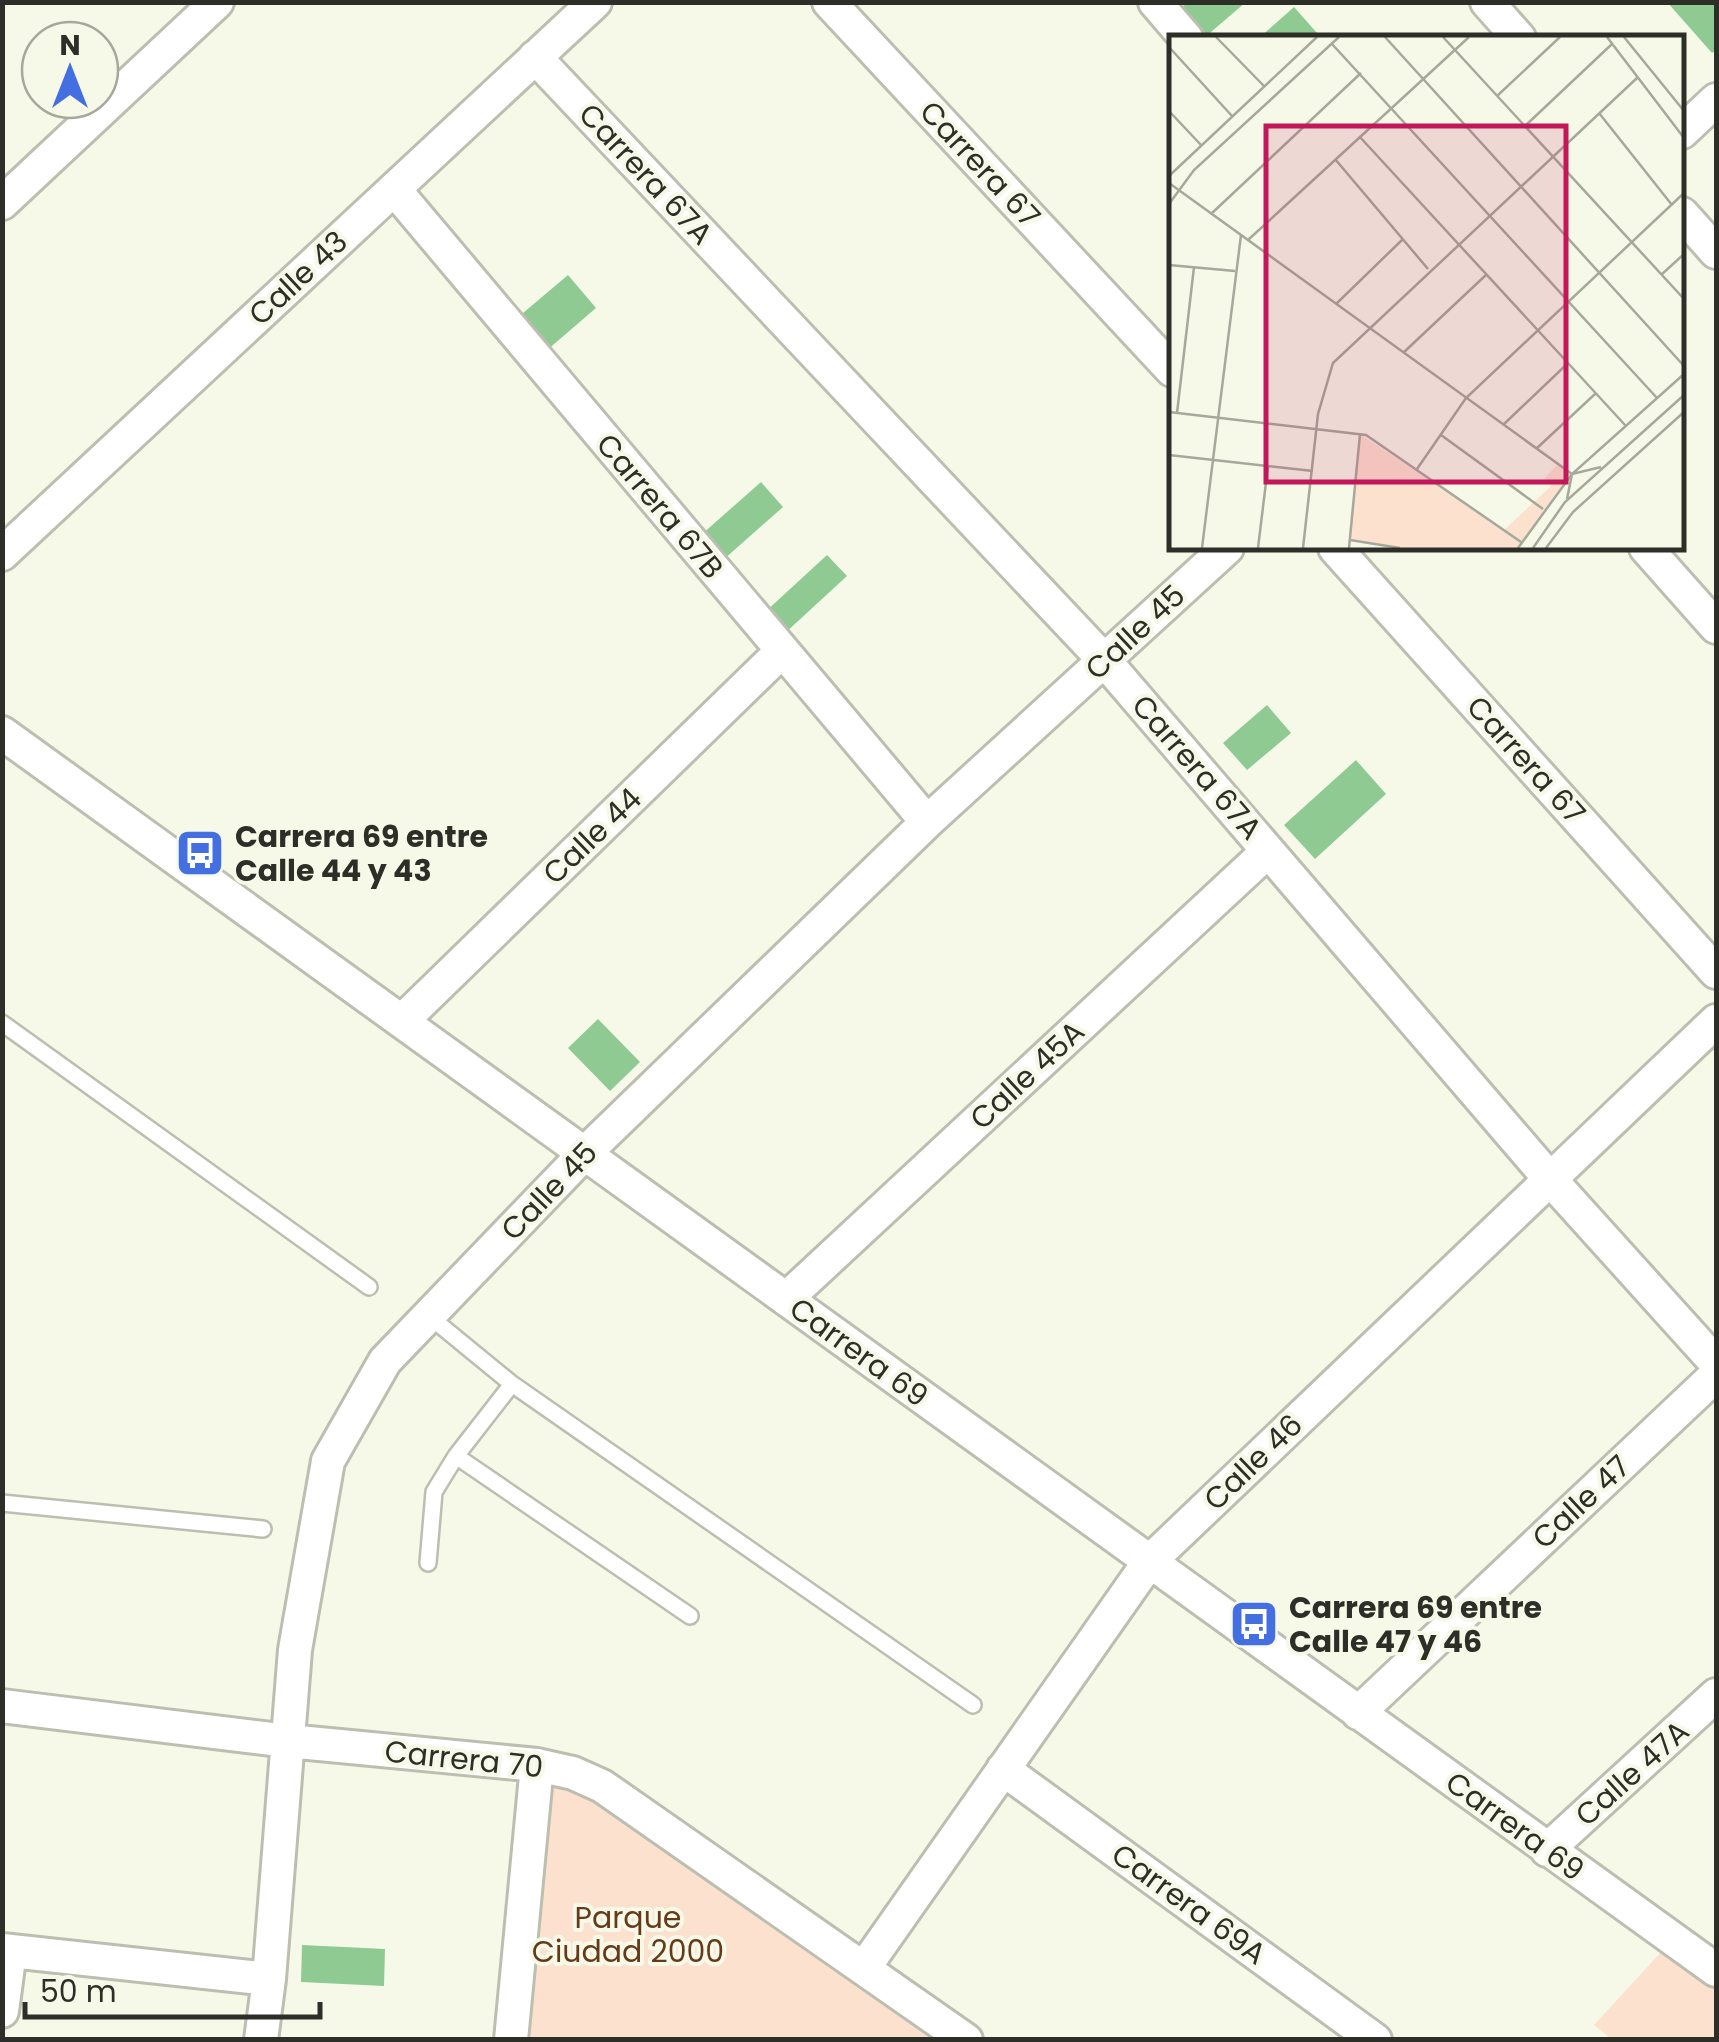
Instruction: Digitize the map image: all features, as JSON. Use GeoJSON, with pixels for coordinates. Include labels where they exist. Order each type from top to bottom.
{"type":"FeatureCollection","features":[{"type":"Feature","properties":{"kind":"street"},"geometry":{"type":"LineString","coordinates":[[2,203],[217,2]]}},
{"type":"Feature","properties":{"kind":"street","name":"Calle 43"},"geometry":{"type":"LineString","coordinates":[[2,554],[595,2]]}},
{"type":"Feature","properties":{"kind":"street","name":"Carrera 67"},"geometry":{"type":"LineString","coordinates":[[830,2],[1169,367]]}},
{"type":"Feature","properties":{"kind":"street"},"geometry":{"type":"LineString","coordinates":[[1155,2],[1183,35]]}},
{"type":"Feature","properties":{"kind":"street"},"geometry":{"type":"LineString","coordinates":[[1487,2],[1516,35]]}},
{"type":"Feature","properties":{"kind":"street","name":"Carrera 67A"},"geometry":{"type":"LineString","coordinates":[[535,57],[1104,660],[1548,1178],[1716,1364]]}},
{"type":"Feature","properties":{"kind":"street"},"geometry":{"type":"LineString","coordinates":[[1684,130],[1716,100]]}},
{"type":"Feature","properties":{"kind":"street","name":"Carrera 67B"},"geometry":{"type":"LineString","coordinates":[[394,189],[928,822]]}},
{"type":"Feature","properties":{"kind":"street"},"geometry":{"type":"LineString","coordinates":[[1684,216],[1716,252]]}},
{"type":"Feature","properties":{"kind":"street","name":"Calle 45"},"geometry":{"type":"LineString","coordinates":[[261,2040],[295,1650],[328,1461],[385,1361],[584,1153],[928,822],[1225,550]]}},
{"type":"Feature","properties":{"kind":"street","name":"Carrera 67"},"geometry":{"type":"LineString","coordinates":[[1337,550],[1716,972]]}},
{"type":"Feature","properties":{"kind":"street"},"geometry":{"type":"LineString","coordinates":[[1648,550],[1716,626]]}},
{"type":"Feature","properties":{"kind":"street","name":"Calle 44"},"geometry":{"type":"LineString","coordinates":[[402,1021],[782,651]]}},
{"type":"Feature","properties":{"kind":"street","name":"Carrera 69"},"geometry":{"type":"LineString","coordinates":[[2,733],[1716,1970]]}},
{"type":"Feature","properties":{"kind":"street","name":"Calle 45A"},"geometry":{"type":"LineString","coordinates":[[786,1299],[1268,851]]}},
{"type":"Feature","properties":{"kind":"street","name":"Calle 46"},"geometry":{"type":"LineString","coordinates":[[864,1968],[1149,1562],[1716,1021]]}},
{"type":"Feature","properties":{"kind":"street","name":"Calle 47"},"geometry":{"type":"LineString","coordinates":[[1358,1712],[1716,1375]]}},
{"type":"Feature","properties":{"kind":"street","name":"Calle 47A"},"geometry":{"type":"LineString","coordinates":[[1547,1850],[1716,1695]]}},
{"type":"Feature","properties":{"kind":"street","name":"Carrera 70"},"geometry":{"type":"LineString","coordinates":[[2,1706],[288,1741],[537,1765],[574,1773],[602,1786],[966,2040]]}},
{"type":"Feature","properties":{"kind":"street"},"geometry":{"type":"LineString","coordinates":[[511,2040],[537,1765]]}},
{"type":"Feature","properties":{"kind":"street","name":"Carrera 69A"},"geometry":{"type":"LineString","coordinates":[[1003,1770],[1375,2040]]}},
{"type":"Feature","properties":{"kind":"street"},"geometry":{"type":"LineString","coordinates":[[2,2011],[6,1951],[269,1979]]}},
{"type":"Feature","properties":{"kind":"lane"},"geometry":{"type":"LineString","coordinates":[[2,1023],[368,1286]]}},
{"type":"Feature","properties":{"kind":"lane"},"geometry":{"type":"LineString","coordinates":[[429,1316],[512,1384],[973,1706]]}},
{"type":"Feature","properties":{"kind":"lane"},"geometry":{"type":"LineString","coordinates":[[428,1563],[434,1492],[456,1456],[512,1384]]}},
{"type":"Feature","properties":{"kind":"lane"},"geometry":{"type":"LineString","coordinates":[[456,1456],[690,1616]]}},
{"type":"Feature","properties":{"kind":"lane"},"geometry":{"type":"LineString","coordinates":[[2,1502],[263,1529]]}},
{"type":"Feature","properties":{"kind":"green space","name":"Parque Ciudad 2000"},"geometry":{"type":"Polygon","coordinates":[[[537,1765],[573,1773],[966,2040],[511,2040],[537,1765]]]}},
{"type":"Feature","properties":{"kind":"green space"},"geometry":{"type":"Polygon","coordinates":[[[1673,1939],[1716,1970],[1716,2039],[1611,2039],[1594,2025],[1673,1939]]]}},
{"type":"Feature","properties":{"kind":"building"},"geometry":{"type":"Polygon","coordinates":[[[1188,2],[1246,2],[1208,35],[1192,35],[1174,14],[1188,2]]]}},
{"type":"Feature","properties":{"kind":"building"},"geometry":{"type":"Polygon","coordinates":[[[1667,2],[1713,2],[1716,50],[1712,53],[1667,2]]]}},
{"type":"Feature","properties":{"kind":"building"},"geometry":{"type":"Polygon","coordinates":[[[1294,7],[1317,33],[1315,35],[1262,35],[1294,7]]]}},
{"type":"Feature","properties":{"kind":"building"},"geometry":{"type":"Polygon","coordinates":[[[568,275],[596,308],[539,357],[510,324],[568,275]]]}},
{"type":"Feature","properties":{"kind":"building"},"geometry":{"type":"Polygon","coordinates":[[[761,482],[783,507],[723,560],[701,535],[761,482]]]}},
{"type":"Feature","properties":{"kind":"building"},"geometry":{"type":"Polygon","coordinates":[[[827,555],[847,576],[784,634],[764,613],[827,555]]]}},
{"type":"Feature","properties":{"kind":"building"},"geometry":{"type":"Polygon","coordinates":[[[1267,705],[1291,733],[1247,770],[1223,743],[1267,705]]]}},
{"type":"Feature","properties":{"kind":"building"},"geometry":{"type":"Polygon","coordinates":[[[1356,760],[1386,794],[1315,859],[1284,825],[1356,760]]]}},
{"type":"Feature","properties":{"kind":"building"},"geometry":{"type":"Polygon","coordinates":[[[598,1019],[640,1062],[610,1091],[568,1048],[598,1019]]]}},
{"type":"Feature","properties":{"kind":"building"},"geometry":{"type":"Polygon","coordinates":[[[302,1945],[385,1949],[384,1986],[301,1982],[302,1945]]]}},
{"type":"Feature","properties":{"kind":"place","name":"Carrera 69 entre Calle 44 y 43"},"geometry":{"type":"Point","coordinates":[200,853]}},
{"type":"Feature","properties":{"kind":"place","name":"Carrera 69 entre Calle 47 y 46"},"geometry":{"type":"Point","coordinates":[1254,1624]}}]}
